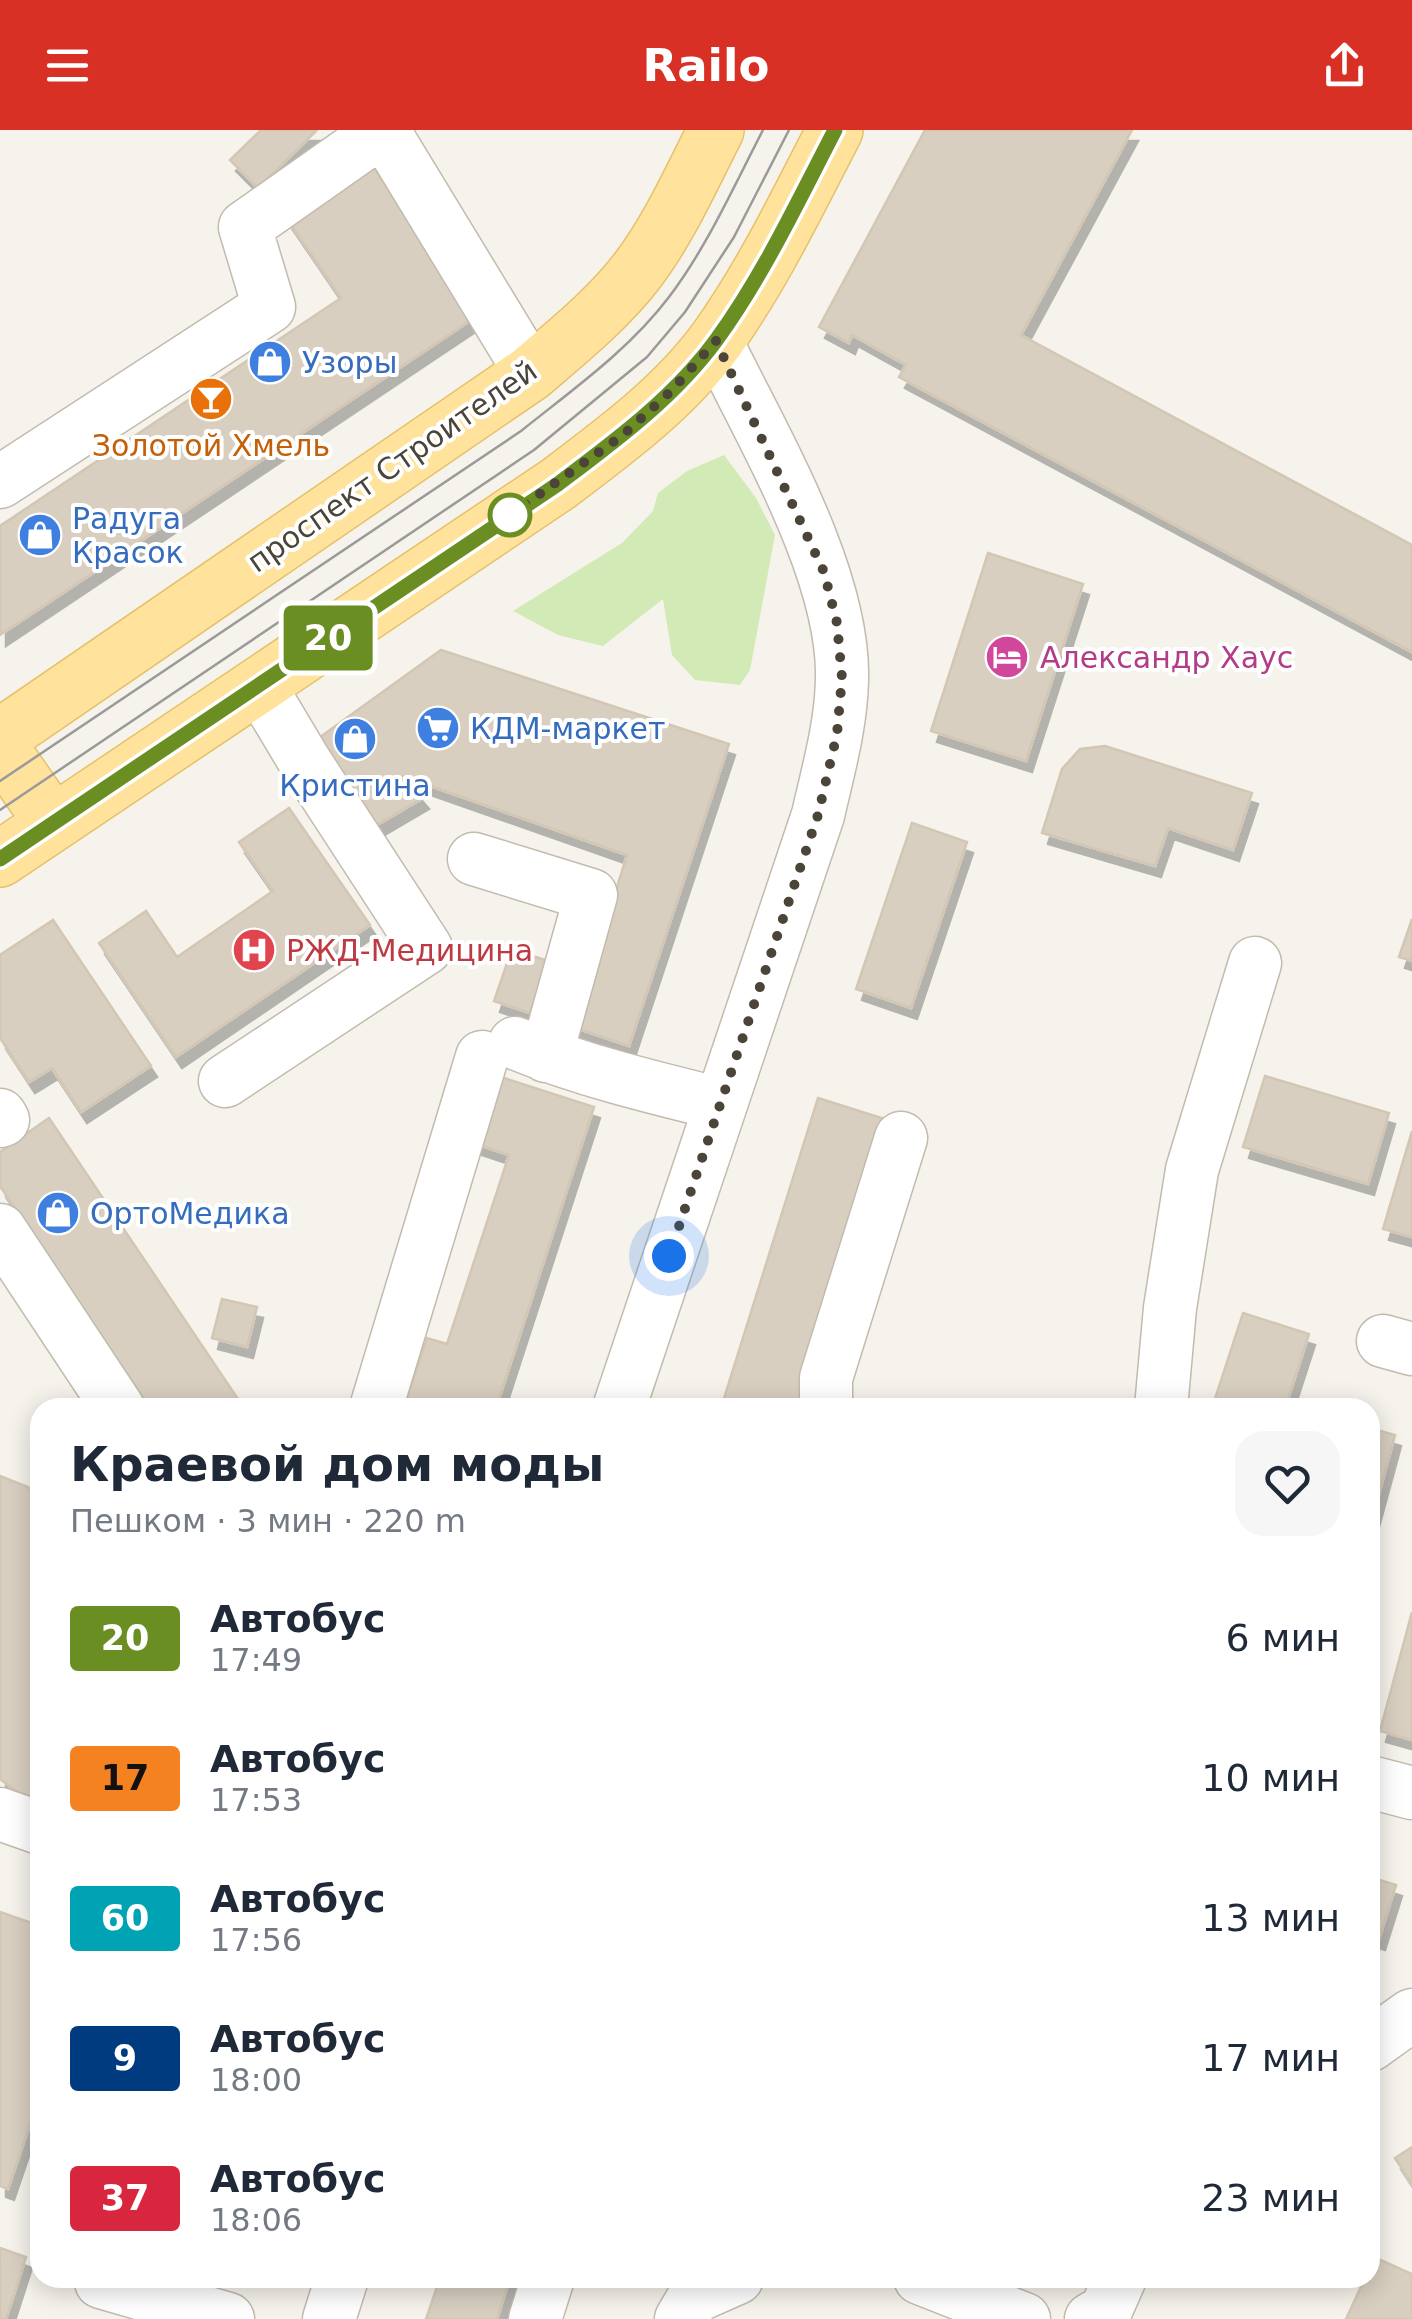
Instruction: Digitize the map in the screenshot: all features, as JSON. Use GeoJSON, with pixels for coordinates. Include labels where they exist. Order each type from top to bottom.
{"type":"FeatureCollection","features":[{"type":"Feature","properties":{"kind":"main road","name":"проспект Строителей"},"geometry":{"type":"LineString","coordinates":[[0,737],[532,373],[585,327],[637,271],[677,206],[716,130]]}},
{"type":"Feature","properties":{"kind":"main road"},"geometry":{"type":"LineString","coordinates":[[0,859],[558,484],[623,435],[670,392],[716,341],[770,256],[835,130]]}},
{"type":"Feature","properties":{"kind":"main road"},"geometry":{"type":"LineString","coordinates":[[0,747],[53,823]]}},
{"type":"Feature","properties":{"kind":"street"},"geometry":{"type":"LineString","coordinates":[[0,482],[268,307],[245,227],[382,130],[532,373]]}},
{"type":"Feature","properties":{"kind":"street"},"geometry":{"type":"LineString","coordinates":[[622,1398],[818,815],[837,734],[842,678],[837,623],[824,572],[716,341]]}},
{"type":"Feature","properties":{"kind":"street"},"geometry":{"type":"LineString","coordinates":[[225,1081],[426,948],[258,684]]}},
{"type":"Feature","properties":{"kind":"street"},"geometry":{"type":"LineString","coordinates":[[474,859],[591,895],[546,1056]]}},
{"type":"Feature","properties":{"kind":"street"},"geometry":{"type":"LineString","coordinates":[[1163,1398],[1170,1308],[1192,1170],[1255,963]]}},
{"type":"Feature","properties":{"kind":"street"},"geometry":{"type":"LineString","coordinates":[[379,1398],[487,1040],[501,1037],[546,1056],[720,1104]]}},
{"type":"Feature","properties":{"kind":"street"},"geometry":{"type":"LineString","coordinates":[[826,1398],[826,1378],[900,1138]]}},
{"type":"Feature","properties":{"kind":"street"},"geometry":{"type":"LineString","coordinates":[[0,1230],[111,1398]]}},
{"type":"Feature","properties":{"kind":"street"},"geometry":{"type":"LineString","coordinates":[[1380,1785],[1412,1793]]}},
{"type":"Feature","properties":{"kind":"street"},"geometry":{"type":"LineString","coordinates":[[0,1814],[30,1824]]}},
{"type":"Feature","properties":{"kind":"street"},"geometry":{"type":"LineString","coordinates":[[1380,2038],[1412,2015]]}},
{"type":"Feature","properties":{"kind":"street"},"geometry":{"type":"LineString","coordinates":[[329,2319],[339,2288]]}},
{"type":"Feature","properties":{"kind":"street"},"geometry":{"type":"LineString","coordinates":[[536,2319],[545,2288]]}},
{"type":"Feature","properties":{"kind":"street"},"geometry":{"type":"LineString","coordinates":[[680,2319],[694,2297],[714,2288]]}},
{"type":"Feature","properties":{"kind":"street"},"geometry":{"type":"LineString","coordinates":[[945,2288],[1024,2319]]}},
{"type":"Feature","properties":{"kind":"street"},"geometry":{"type":"LineString","coordinates":[[1091,2319],[1106,2310],[1116,2288]]}},
{"type":"Feature","properties":{"kind":"street"},"geometry":{"type":"LineString","coordinates":[[98,2293],[228,2319]]}},
{"type":"Feature","properties":{"kind":"green space"},"geometry":{"type":"Polygon","coordinates":[[[724,455],[756,498],[775,535],[750,670],[740,685],[695,680],[672,655],[663,599],[603,646],[558,635],[513,611],[622,543],[653,511],[658,493],[687,471],[724,455]]]}},
{"type":"Feature","properties":{"kind":"building"},"geometry":{"type":"Polygon","coordinates":[[[261,130],[317,130],[258,188],[230,160],[261,130]]]}},
{"type":"Feature","properties":{"kind":"building"},"geometry":{"type":"Polygon","coordinates":[[[925,130],[1132,130],[1021,335],[1412,545],[1412,652],[899,377],[906,365],[852,335],[849,343],[819,327],[925,130]]]}},
{"type":"Feature","properties":{"kind":"building"},"geometry":{"type":"Polygon","coordinates":[[[367,157],[474,318],[0,635],[0,526],[341,298],[283,213],[367,157]]]}},
{"type":"Feature","properties":{"kind":"building","name":"Александр Хаус"},"geometry":{"type":"Polygon","coordinates":[[[988,553],[1083,584],[1026,761],[931,731],[988,553]]]}},
{"type":"Feature","properties":{"kind":"building"},"geometry":{"type":"Polygon","coordinates":[[[441,650],[729,744],[629,1046],[573,1027],[627,855],[405,777],[423,798],[375,826],[316,740],[441,650]]]}},
{"type":"Feature","properties":{"kind":"building"},"geometry":{"type":"Polygon","coordinates":[[[1105,746],[1252,793],[1233,850],[1168,828],[1155,866],[1042,833],[1062,769],[1080,749],[1105,746]]]}},
{"type":"Feature","properties":{"kind":"building"},"geometry":{"type":"Polygon","coordinates":[[[289,808],[370,925],[176,1057],[99,943],[146,911],[177,957],[273,891],[239,842],[289,808]]]}},
{"type":"Feature","properties":{"kind":"building"},"geometry":{"type":"Polygon","coordinates":[[[912,823],[967,842],[911,1008],[856,989],[912,823]]]}},
{"type":"Feature","properties":{"kind":"building"},"geometry":{"type":"Polygon","coordinates":[[[1412,919],[1412,961],[1399,957],[1412,919]]]}},
{"type":"Feature","properties":{"kind":"building"},"geometry":{"type":"Polygon","coordinates":[[[53,920],[151,1066],[81,1112],[52,1068],[29,1082],[0,1038],[0,955],[53,920]]]}},
{"type":"Feature","properties":{"kind":"building"},"geometry":{"type":"Polygon","coordinates":[[[512,949],[548,961],[530,1013],[494,1001],[512,949]]]}},
{"type":"Feature","properties":{"kind":"building"},"geometry":{"type":"Polygon","coordinates":[[[495,1075],[594,1107],[499,1398],[407,1398],[427,1338],[447,1344],[509,1155],[473,1143],[495,1075]]]}},
{"type":"Feature","properties":{"kind":"building"},"geometry":{"type":"Polygon","coordinates":[[[1265,1076],[1389,1113],[1368,1184],[1243,1147],[1265,1076]]]}},
{"type":"Feature","properties":{"kind":"building"},"geometry":{"type":"Polygon","coordinates":[[[818,1098],[888,1120],[801,1398],[724,1398],[818,1098]]]}},
{"type":"Feature","properties":{"kind":"building"},"geometry":{"type":"Polygon","coordinates":[[[49,1118],[237,1398],[143,1398],[0,1186],[0,1152],[49,1118]]]}},
{"type":"Feature","properties":{"kind":"building"},"geometry":{"type":"Polygon","coordinates":[[[1412,1131],[1412,1237],[1383,1229],[1412,1131]]]}},
{"type":"Feature","properties":{"kind":"building"},"geometry":{"type":"Polygon","coordinates":[[[222,1299],[257,1307],[247,1347],[212,1338],[222,1299]]]}},
{"type":"Feature","properties":{"kind":"building"},"geometry":{"type":"Polygon","coordinates":[[[1243,1313],[1309,1334],[1288,1398],[1215,1398],[1243,1313]]]}},
{"type":"Feature","properties":{"kind":"building"},"geometry":{"type":"Polygon","coordinates":[[[1380,1431],[1395,1435],[1380,1490],[1380,1431]]]}},
{"type":"Feature","properties":{"kind":"building"},"geometry":{"type":"Polygon","coordinates":[[[0,1476],[30,1489],[30,1801],[0,1779],[0,1476]]]}},
{"type":"Feature","properties":{"kind":"building"},"geometry":{"type":"Polygon","coordinates":[[[1412,1612],[1412,1740],[1380,1731],[1412,1612]]]}},
{"type":"Feature","properties":{"kind":"building"},"geometry":{"type":"Polygon","coordinates":[[[1380,1880],[1396,1885],[1380,1936],[1380,1880]]]}},
{"type":"Feature","properties":{"kind":"building"},"geometry":{"type":"Polygon","coordinates":[[[0,1912],[30,1922],[30,2124],[8,2189],[0,2186],[0,1912]]]}},
{"type":"Feature","properties":{"kind":"building"},"geometry":{"type":"Polygon","coordinates":[[[1412,2147],[1412,2184],[1395,2158],[1412,2147]]]}},
{"type":"Feature","properties":{"kind":"building"},"geometry":{"type":"Polygon","coordinates":[[[0,2248],[26,2257],[6,2319],[0,2319],[0,2248]]]}},
{"type":"Feature","properties":{"kind":"building"},"geometry":{"type":"Polygon","coordinates":[[[1380,2260],[1412,2274],[1412,2319],[1346,2319],[1360,2288],[1380,2288],[1380,2260]]]}},
{"type":"Feature","properties":{"kind":"building"},"geometry":{"type":"Polygon","coordinates":[[[437,2288],[507,2288],[497,2319],[426,2319],[437,2288]]]}},
{"type":"Feature","properties":{"kind":"tram line"},"geometry":{"type":"LineString","coordinates":[[0,781],[521,431],[599,368],[636,335],[683,278],[763,130]]}},
{"type":"Feature","properties":{"kind":"tram line"},"geometry":{"type":"LineString","coordinates":[[0,810],[534,450],[647,357],[685,312],[734,237],[789,130]]}},
{"type":"Feature","properties":{"kind":"bus line","name":"20"},"geometry":{"type":"LineString","coordinates":[[0,859],[558,484],[623,435],[670,392],[716,341],[770,256],[835,130]]}},
{"type":"Feature","properties":{"kind":"place","name":"Узоры"},"geometry":{"type":"Point","coordinates":[270,362]}},
{"type":"Feature","properties":{"kind":"place","name":"Золотой Хмель"},"geometry":{"type":"Point","coordinates":[211,399]}},
{"type":"Feature","properties":{"kind":"place","name":"Радуга Красок"},"geometry":{"type":"Point","coordinates":[40,535]}},
{"type":"Feature","properties":{"kind":"place","name":"Александр Хаус"},"geometry":{"type":"Point","coordinates":[1007,657]}},
{"type":"Feature","properties":{"kind":"place","name":"КДМ-маркет"},"geometry":{"type":"Point","coordinates":[438,728]}},
{"type":"Feature","properties":{"kind":"place","name":"Кристина"},"geometry":{"type":"Point","coordinates":[355,739]}},
{"type":"Feature","properties":{"kind":"place","name":"РЖД-Медицина"},"geometry":{"type":"Point","coordinates":[254,950]}},
{"type":"Feature","properties":{"kind":"place","name":"ОртоМедика"},"geometry":{"type":"Point","coordinates":[58,1213]}},
{"type":"Feature","properties":{"kind":"route"},"geometry":{"type":"LineString","coordinates":[[510,515],[503,520],[623,435],[670,392],[716,341],[824,572],[837,623],[842,678],[837,734],[818,815],[669,1256]]}}]}
